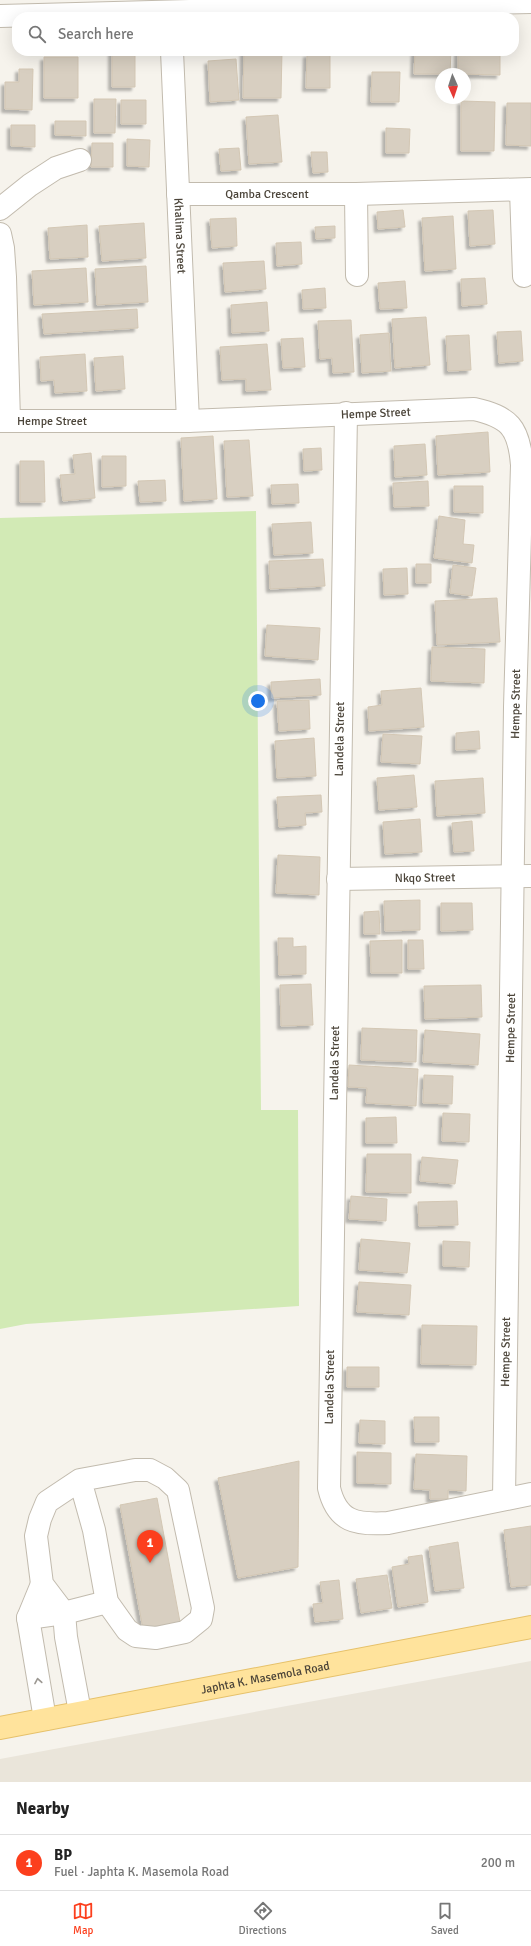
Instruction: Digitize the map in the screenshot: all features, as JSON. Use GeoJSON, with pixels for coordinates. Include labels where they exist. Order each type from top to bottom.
{"type":"FeatureCollection","features":[{"type":"Feature","properties":{"kind":"main road","name":"Japhta K. Masemola Road"},"geometry":{"type":"LineString","coordinates":[[0,1728],[531,1627]]}},
{"type":"Feature","properties":{"kind":"street"},"geometry":{"type":"LineString","coordinates":[[218,12],[450,2],[531,2]]}},
{"type":"Feature","properties":{"kind":"street"},"geometry":{"type":"LineString","coordinates":[[0,16],[12,16]]}},
{"type":"Feature","properties":{"kind":"street","name":"Khalima Street"},"geometry":{"type":"LineString","coordinates":[[172,56],[188,421]]}},
{"type":"Feature","properties":{"kind":"street"},"geometry":{"type":"LineString","coordinates":[[0,208],[30,185],[56,168],[80,160]]}},
{"type":"Feature","properties":{"kind":"street","name":"Qamba Crescent"},"geometry":{"type":"LineString","coordinates":[[178,194],[356,194],[526,190],[524,276]]}},
{"type":"Feature","properties":{"kind":"street"},"geometry":{"type":"LineString","coordinates":[[356,194],[357,275]]}},
{"type":"Feature","properties":{"kind":"street"},"geometry":{"type":"LineString","coordinates":[[0,234],[4,248],[5,276],[4,421]]}},
{"type":"Feature","properties":{"kind":"street","name":"Hempe Street"},"geometry":{"type":"LineString","coordinates":[[4,421],[188,421],[346,413],[474,409],[491,413],[503,419],[511,426],[521,451],[522,465],[522,876],[504,1499]]}},
{"type":"Feature","properties":{"kind":"street","name":"Landela Street"},"geometry":{"type":"LineString","coordinates":[[346,413],[329,1488],[332,1501],[346,1518],[359,1523],[371,1524],[388,1523],[531,1494]]}},
{"type":"Feature","properties":{"kind":"street","name":"Nkqo Street"},"geometry":{"type":"LineString","coordinates":[[338,879],[522,876]]}},
{"type":"Feature","properties":{"kind":"street"},"geometry":{"type":"LineString","coordinates":[[45,1719],[28,1618],[42,1584],[36,1536],[40,1519],[48,1502],[80,1480],[135,1470],[150,1470],[165,1478],[178,1490],[203,1608],[201,1619],[185,1632],[156,1638],[145,1638],[136,1636],[127,1630],[107,1602],[94,1530],[80,1480]]}},
{"type":"Feature","properties":{"kind":"street"},"geometry":{"type":"LineString","coordinates":[[42,1584],[64,1613],[66,1637],[80,1712]]}},
{"type":"Feature","properties":{"kind":"street"},"geometry":{"type":"LineString","coordinates":[[28,1618],[64,1613],[107,1602]]}},
{"type":"Feature","properties":{"kind":"shaded area"},"geometry":{"type":"Polygon","coordinates":[[[531,1661],[531,1782],[0,1782],[0,1759],[531,1661]]]}},
{"type":"Feature","properties":{"kind":"green space"},"geometry":{"type":"Polygon","coordinates":[[[256,511],[261,1110],[298,1110],[299,1306],[26,1324],[0,1329],[0,518],[256,511]]]}},
{"type":"Feature","properties":{"kind":"building"},"geometry":{"type":"Polygon","coordinates":[[[112,56],[135,56],[135,87],[112,87],[112,56]]]}},
{"type":"Feature","properties":{"kind":"building"},"geometry":{"type":"Polygon","coordinates":[[[244,56],[282,56],[281,98],[243,98],[244,56]]]}},
{"type":"Feature","properties":{"kind":"building"},"geometry":{"type":"Polygon","coordinates":[[[307,56],[330,56],[330,88],[306,88],[307,56]]]}},
{"type":"Feature","properties":{"kind":"building"},"geometry":{"type":"Polygon","coordinates":[[[415,56],[451,56],[450,68],[435,68],[435,74],[414,74],[415,56]]]}},
{"type":"Feature","properties":{"kind":"building"},"geometry":{"type":"Polygon","coordinates":[[[458,56],[500,56],[500,75],[471,74],[471,68],[458,68],[458,56]]]}},
{"type":"Feature","properties":{"kind":"building"},"geometry":{"type":"Polygon","coordinates":[[[44,57],[78,57],[78,98],[44,98],[44,57]]]}},
{"type":"Feature","properties":{"kind":"building"},"geometry":{"type":"Polygon","coordinates":[[[236,59],[239,100],[210,102],[208,61],[236,59]]]}},
{"type":"Feature","properties":{"kind":"building"},"geometry":{"type":"Polygon","coordinates":[[[19,69],[33,69],[32,110],[5,109],[5,82],[19,82],[19,69]]]}},
{"type":"Feature","properties":{"kind":"building"},"geometry":{"type":"Polygon","coordinates":[[[372,72],[400,72],[399,102],[371,102],[372,72]]]}},
{"type":"Feature","properties":{"kind":"building"},"geometry":{"type":"Polygon","coordinates":[[[94,99],[116,99],[115,133],[94,133],[94,99]]]}},
{"type":"Feature","properties":{"kind":"building"},"geometry":{"type":"Polygon","coordinates":[[[121,100],[146,100],[146,124],[121,124],[121,100]]]}},
{"type":"Feature","properties":{"kind":"building"},"geometry":{"type":"Polygon","coordinates":[[[471,101],[495,102],[494,151],[461,151],[461,104],[471,104],[471,101]]]}},
{"type":"Feature","properties":{"kind":"building"},"geometry":{"type":"Polygon","coordinates":[[[507,103],[531,103],[531,146],[506,145],[507,103]]]}},
{"type":"Feature","properties":{"kind":"building"},"geometry":{"type":"Polygon","coordinates":[[[278,115],[282,162],[249,164],[246,117],[278,115]]]}},
{"type":"Feature","properties":{"kind":"building"},"geometry":{"type":"Polygon","coordinates":[[[55,121],[86,121],[86,136],[55,135],[55,121]]]}},
{"type":"Feature","properties":{"kind":"building"},"geometry":{"type":"Polygon","coordinates":[[[11,125],[35,125],[35,147],[11,146],[11,125]]]}},
{"type":"Feature","properties":{"kind":"building"},"geometry":{"type":"Polygon","coordinates":[[[386,128],[410,129],[409,153],[386,153],[386,128]]]}},
{"type":"Feature","properties":{"kind":"building"},"geometry":{"type":"Polygon","coordinates":[[[127,139],[150,140],[149,167],[127,166],[127,139]]]}},
{"type":"Feature","properties":{"kind":"building"},"geometry":{"type":"Polygon","coordinates":[[[92,143],[113,143],[113,167],[91,167],[92,143]]]}},
{"type":"Feature","properties":{"kind":"building"},"geometry":{"type":"Polygon","coordinates":[[[239,148],[241,170],[221,171],[219,149],[239,148]]]}},
{"type":"Feature","properties":{"kind":"building"},"geometry":{"type":"Polygon","coordinates":[[[311,152],[327,152],[328,172],[313,173],[311,152]]]}},
{"type":"Feature","properties":{"kind":"building"},"geometry":{"type":"Polygon","coordinates":[[[403,210],[405,227],[378,229],[377,212],[403,210]]]}},
{"type":"Feature","properties":{"kind":"building"},"geometry":{"type":"Polygon","coordinates":[[[493,210],[495,244],[470,246],[468,211],[493,210]]]}},
{"type":"Feature","properties":{"kind":"building"},"geometry":{"type":"Polygon","coordinates":[[[453,216],[456,269],[425,271],[422,218],[453,216]]]}},
{"type":"Feature","properties":{"kind":"building"},"geometry":{"type":"Polygon","coordinates":[[[236,218],[237,246],[212,248],[210,219],[236,218]]]}},
{"type":"Feature","properties":{"kind":"building"},"geometry":{"type":"Polygon","coordinates":[[[144,223],[146,258],[102,261],[99,226],[144,223]]]}},
{"type":"Feature","properties":{"kind":"building"},"geometry":{"type":"Polygon","coordinates":[[[87,225],[88,257],[50,259],[48,228],[87,225]]]}},
{"type":"Feature","properties":{"kind":"building"},"geometry":{"type":"Polygon","coordinates":[[[335,226],[335,238],[316,239],[315,227],[335,226]]]}},
{"type":"Feature","properties":{"kind":"building"},"geometry":{"type":"Polygon","coordinates":[[[301,242],[302,264],[277,266],[276,243],[301,242]]]}},
{"type":"Feature","properties":{"kind":"building"},"geometry":{"type":"Polygon","coordinates":[[[264,261],[266,289],[225,292],[223,263],[264,261]]]}},
{"type":"Feature","properties":{"kind":"building"},"geometry":{"type":"Polygon","coordinates":[[[146,266],[148,302],[97,305],[95,269],[146,266]]]}},
{"type":"Feature","properties":{"kind":"building"},"geometry":{"type":"Polygon","coordinates":[[[86,268],[88,302],[34,305],[32,271],[86,268]]]}},
{"type":"Feature","properties":{"kind":"building"},"geometry":{"type":"Polygon","coordinates":[[[485,278],[487,304],[462,306],[461,279],[485,278]]]}},
{"type":"Feature","properties":{"kind":"building"},"geometry":{"type":"Polygon","coordinates":[[[405,281],[407,308],[380,309],[378,283],[405,281]]]}},
{"type":"Feature","properties":{"kind":"building"},"geometry":{"type":"Polygon","coordinates":[[[325,288],[326,308],[303,309],[302,290],[325,288]]]}},
{"type":"Feature","properties":{"kind":"building"},"geometry":{"type":"Polygon","coordinates":[[[267,302],[269,331],[232,333],[231,305],[267,302]]]}},
{"type":"Feature","properties":{"kind":"building"},"geometry":{"type":"Polygon","coordinates":[[[137,309],[138,328],[44,334],[42,314],[137,309]]]}},
{"type":"Feature","properties":{"kind":"building"},"geometry":{"type":"Polygon","coordinates":[[[426,317],[430,365],[395,368],[392,319],[426,317]]]}},
{"type":"Feature","properties":{"kind":"building"},"geometry":{"type":"Polygon","coordinates":[[[351,320],[354,372],[333,373],[332,358],[320,359],[318,321],[351,320]]]}},
{"type":"Feature","properties":{"kind":"building"},"geometry":{"type":"Polygon","coordinates":[[[521,331],[523,361],[499,363],[497,332],[521,331]]]}},
{"type":"Feature","properties":{"kind":"building"},"geometry":{"type":"Polygon","coordinates":[[[389,333],[391,371],[362,373],[360,335],[389,333]]]}},
{"type":"Feature","properties":{"kind":"building"},"geometry":{"type":"Polygon","coordinates":[[[469,335],[471,370],[448,371],[446,336],[469,335]]]}},
{"type":"Feature","properties":{"kind":"building"},"geometry":{"type":"Polygon","coordinates":[[[303,338],[305,367],[283,368],[281,339],[303,338]]]}},
{"type":"Feature","properties":{"kind":"building"},"geometry":{"type":"Polygon","coordinates":[[[267,344],[271,390],[246,391],[246,379],[222,380],[220,347],[267,344]]]}},
{"type":"Feature","properties":{"kind":"building"},"geometry":{"type":"Polygon","coordinates":[[[85,354],[87,391],[55,393],[54,380],[41,381],[40,357],[85,354]]]}},
{"type":"Feature","properties":{"kind":"building"},"geometry":{"type":"Polygon","coordinates":[[[123,356],[125,389],[96,391],[94,358],[123,356]]]}},
{"type":"Feature","properties":{"kind":"building"},"geometry":{"type":"Polygon","coordinates":[[[488,432],[490,472],[438,475],[436,436],[488,432]]]}},
{"type":"Feature","properties":{"kind":"building"},"geometry":{"type":"Polygon","coordinates":[[[213,436],[217,499],[184,501],[181,438],[213,436]]]}},
{"type":"Feature","properties":{"kind":"building"},"geometry":{"type":"Polygon","coordinates":[[[249,440],[253,496],[227,497],[224,441],[249,440]]]}},
{"type":"Feature","properties":{"kind":"building"},"geometry":{"type":"Polygon","coordinates":[[[425,444],[427,475],[395,477],[394,446],[425,444]]]}},
{"type":"Feature","properties":{"kind":"building"},"geometry":{"type":"Polygon","coordinates":[[[321,448],[322,470],[304,471],[303,449],[321,448]]]}},
{"type":"Feature","properties":{"kind":"building"},"geometry":{"type":"Polygon","coordinates":[[[91,453],[95,498],[63,501],[60,475],[75,474],[73,455],[91,453]]]}},
{"type":"Feature","properties":{"kind":"building"},"geometry":{"type":"Polygon","coordinates":[[[102,456],[126,456],[126,486],[102,487],[102,456]]]}},
{"type":"Feature","properties":{"kind":"building"},"geometry":{"type":"Polygon","coordinates":[[[20,461],[44,461],[45,502],[20,502],[20,461]]]}},
{"type":"Feature","properties":{"kind":"building"},"geometry":{"type":"Polygon","coordinates":[[[165,480],[166,501],[140,502],[138,481],[165,480]]]}},
{"type":"Feature","properties":{"kind":"building"},"geometry":{"type":"Polygon","coordinates":[[[428,481],[429,506],[394,507],[393,483],[428,481]]]}},
{"type":"Feature","properties":{"kind":"building"},"geometry":{"type":"Polygon","coordinates":[[[298,484],[299,503],[272,504],[271,485],[298,484]]]}},
{"type":"Feature","properties":{"kind":"building"},"geometry":{"type":"Polygon","coordinates":[[[454,486],[483,486],[483,513],[454,512],[454,486]]]}},
{"type":"Feature","properties":{"kind":"building"},"geometry":{"type":"Polygon","coordinates":[[[439,516],[465,520],[463,544],[474,545],[472,563],[434,558],[439,516]]]}},
{"type":"Feature","properties":{"kind":"building"},"geometry":{"type":"Polygon","coordinates":[[[311,522],[313,553],[274,555],[272,524],[311,522]]]}},
{"type":"Feature","properties":{"kind":"building"},"geometry":{"type":"Polygon","coordinates":[[[323,559],[325,586],[270,589],[269,561],[323,559]]]}},
{"type":"Feature","properties":{"kind":"building"},"geometry":{"type":"Polygon","coordinates":[[[416,564],[431,564],[431,583],[416,583],[416,564]]]}},
{"type":"Feature","properties":{"kind":"building"},"geometry":{"type":"Polygon","coordinates":[[[453,565],[476,568],[472,596],[450,593],[453,565]]]}},
{"type":"Feature","properties":{"kind":"building"},"geometry":{"type":"Polygon","coordinates":[[[407,568],[408,594],[384,595],[383,569],[407,568]]]}},
{"type":"Feature","properties":{"kind":"building"},"geometry":{"type":"Polygon","coordinates":[[[497,598],[500,642],[437,645],[435,601],[497,598]]]}},
{"type":"Feature","properties":{"kind":"building"},"geometry":{"type":"Polygon","coordinates":[[[267,625],[320,628],[318,660],[265,656],[267,625]]]}},
{"type":"Feature","properties":{"kind":"building"},"geometry":{"type":"Polygon","coordinates":[[[432,647],[485,649],[484,683],[431,681],[432,647]]]}},
{"type":"Feature","properties":{"kind":"building"},"geometry":{"type":"Polygon","coordinates":[[[320,679],[321,695],[272,698],[271,682],[320,679]]]}},
{"type":"Feature","properties":{"kind":"building"},"geometry":{"type":"Polygon","coordinates":[[[421,688],[424,727],[369,731],[368,707],[382,705],[381,691],[421,688]]]}},
{"type":"Feature","properties":{"kind":"building"},"geometry":{"type":"Polygon","coordinates":[[[309,700],[310,729],[279,731],[277,701],[309,700]]]}},
{"type":"Feature","properties":{"kind":"building"},"geometry":{"type":"Polygon","coordinates":[[[479,731],[480,749],[456,750],[456,733],[479,731]]]}},
{"type":"Feature","properties":{"kind":"building"},"geometry":{"type":"Polygon","coordinates":[[[383,734],[422,736],[420,764],[381,762],[383,734]]]}},
{"type":"Feature","properties":{"kind":"building"},"geometry":{"type":"Polygon","coordinates":[[[314,738],[316,776],[277,778],[275,741],[314,738]]]}},
{"type":"Feature","properties":{"kind":"building"},"geometry":{"type":"Polygon","coordinates":[[[414,775],[417,807],[379,810],[377,778],[414,775]]]}},
{"type":"Feature","properties":{"kind":"building"},"geometry":{"type":"Polygon","coordinates":[[[483,778],[485,813],[437,816],[435,781],[483,778]]]}},
{"type":"Feature","properties":{"kind":"building"},"geometry":{"type":"Polygon","coordinates":[[[321,795],[322,812],[305,813],[306,825],[279,827],[277,797],[321,795]]]}},
{"type":"Feature","properties":{"kind":"building"},"geometry":{"type":"Polygon","coordinates":[[[420,819],[422,852],[385,854],[383,822],[420,819]]]}},
{"type":"Feature","properties":{"kind":"building"},"geometry":{"type":"Polygon","coordinates":[[[472,821],[474,851],[454,852],[452,823],[472,821]]]}},
{"type":"Feature","properties":{"kind":"building"},"geometry":{"type":"Polygon","coordinates":[[[278,855],[320,857],[319,895],[276,893],[278,855]]]}},
{"type":"Feature","properties":{"kind":"building"},"geometry":{"type":"Polygon","coordinates":[[[420,900],[420,930],[385,931],[384,901],[420,900]]]}},
{"type":"Feature","properties":{"kind":"building"},"geometry":{"type":"Polygon","coordinates":[[[441,903],[472,903],[473,930],[441,931],[441,903]]]}},
{"type":"Feature","properties":{"kind":"building"},"geometry":{"type":"Polygon","coordinates":[[[379,911],[380,934],[364,934],[364,912],[379,911]]]}},
{"type":"Feature","properties":{"kind":"building"},"geometry":{"type":"Polygon","coordinates":[[[278,938],[293,938],[293,947],[306,946],[306,974],[279,975],[278,938]]]}},
{"type":"Feature","properties":{"kind":"building"},"geometry":{"type":"Polygon","coordinates":[[[402,940],[402,973],[371,973],[370,941],[402,940]]]}},
{"type":"Feature","properties":{"kind":"building"},"geometry":{"type":"Polygon","coordinates":[[[408,940],[423,940],[424,969],[408,969],[408,940]]]}},
{"type":"Feature","properties":{"kind":"building"},"geometry":{"type":"Polygon","coordinates":[[[311,984],[313,1025],[281,1026],[280,985],[311,984]]]}},
{"type":"Feature","properties":{"kind":"building"},"geometry":{"type":"Polygon","coordinates":[[[481,985],[482,1017],[425,1019],[424,986],[481,985]]]}},
{"type":"Feature","properties":{"kind":"building"},"geometry":{"type":"Polygon","coordinates":[[[362,1028],[417,1030],[416,1062],[361,1060],[362,1028]]]}},
{"type":"Feature","properties":{"kind":"building"},"geometry":{"type":"Polygon","coordinates":[[[425,1030],[480,1034],[478,1065],[423,1062],[425,1030]]]}},
{"type":"Feature","properties":{"kind":"building"},"geometry":{"type":"Polygon","coordinates":[[[349,1065],[418,1069],[416,1106],[366,1103],[367,1088],[348,1087],[349,1065]]]}},
{"type":"Feature","properties":{"kind":"building"},"geometry":{"type":"Polygon","coordinates":[[[424,1075],[453,1076],[452,1104],[423,1103],[424,1075]]]}},
{"type":"Feature","properties":{"kind":"building"},"geometry":{"type":"Polygon","coordinates":[[[443,1113],[470,1114],[469,1142],[442,1141],[443,1113]]]}},
{"type":"Feature","properties":{"kind":"building"},"geometry":{"type":"Polygon","coordinates":[[[396,1117],[397,1143],[366,1143],[366,1118],[396,1117]]]}},
{"type":"Feature","properties":{"kind":"building"},"geometry":{"type":"Polygon","coordinates":[[[367,1154],[411,1154],[411,1193],[366,1192],[367,1154]]]}},
{"type":"Feature","properties":{"kind":"building"},"geometry":{"type":"Polygon","coordinates":[[[422,1157],[458,1160],[455,1184],[420,1181],[422,1157]]]}},
{"type":"Feature","properties":{"kind":"building"},"geometry":{"type":"Polygon","coordinates":[[[351,1196],[387,1199],[386,1221],[349,1219],[351,1196]]]}},
{"type":"Feature","properties":{"kind":"building"},"geometry":{"type":"Polygon","coordinates":[[[457,1201],[458,1225],[419,1226],[418,1202],[457,1201]]]}},
{"type":"Feature","properties":{"kind":"building"},"geometry":{"type":"Polygon","coordinates":[[[361,1239],[410,1243],[407,1273],[359,1270],[361,1239]]]}},
{"type":"Feature","properties":{"kind":"building"},"geometry":{"type":"Polygon","coordinates":[[[443,1241],[470,1242],[469,1267],[443,1266],[443,1241]]]}},
{"type":"Feature","properties":{"kind":"building"},"geometry":{"type":"Polygon","coordinates":[[[359,1282],[411,1285],[409,1315],[357,1312],[359,1282]]]}},
{"type":"Feature","properties":{"kind":"building"},"geometry":{"type":"Polygon","coordinates":[[[422,1325],[477,1326],[476,1365],[421,1364],[422,1325]]]}},
{"type":"Feature","properties":{"kind":"building"},"geometry":{"type":"Polygon","coordinates":[[[347,1367],[379,1367],[379,1387],[347,1387],[347,1367]]]}},
{"type":"Feature","properties":{"kind":"building"},"geometry":{"type":"Polygon","coordinates":[[[414,1417],[439,1417],[439,1442],[415,1442],[414,1417]]]}},
{"type":"Feature","properties":{"kind":"building"},"geometry":{"type":"Polygon","coordinates":[[[360,1420],[385,1421],[385,1444],[359,1443],[360,1420]]]}},
{"type":"Feature","properties":{"kind":"building"},"geometry":{"type":"Polygon","coordinates":[[[357,1452],[391,1453],[391,1484],[357,1483],[357,1452]]]}},
{"type":"Feature","properties":{"kind":"building"},"geometry":{"type":"Polygon","coordinates":[[[416,1454],[467,1456],[466,1491],[448,1490],[448,1499],[430,1499],[430,1490],[414,1489],[416,1454]]]}},
{"type":"Feature","properties":{"kind":"building"},"geometry":{"type":"Polygon","coordinates":[[[299,1461],[298,1567],[238,1578],[218,1478],[299,1461]]]}},
{"type":"Feature","properties":{"kind":"building"},"geometry":{"type":"Polygon","coordinates":[[[157,1498],[180,1622],[143,1629],[120,1505],[157,1498]]]}},
{"type":"Feature","properties":{"kind":"building"},"geometry":{"type":"Polygon","coordinates":[[[531,1526],[531,1585],[511,1587],[504,1530],[531,1526]]]}},
{"type":"Feature","properties":{"kind":"building"},"geometry":{"type":"Polygon","coordinates":[[[458,1542],[464,1588],[435,1591],[429,1547],[458,1542]]]}},
{"type":"Feature","properties":{"kind":"building"},"geometry":{"type":"Polygon","coordinates":[[[422,1555],[428,1602],[398,1607],[392,1567],[409,1564],[408,1557],[422,1555]]]}},
{"type":"Feature","properties":{"kind":"building"},"geometry":{"type":"Polygon","coordinates":[[[387,1575],[392,1608],[361,1613],[356,1579],[387,1575]]]}},
{"type":"Feature","properties":{"kind":"building"},"geometry":{"type":"Polygon","coordinates":[[[339,1580],[343,1619],[315,1622],[313,1604],[323,1603],[320,1582],[339,1580]]]}},
{"type":"Feature","properties":{"kind":"place","name":"BP"},"geometry":{"type":"Point","coordinates":[150,1563]}}]}
